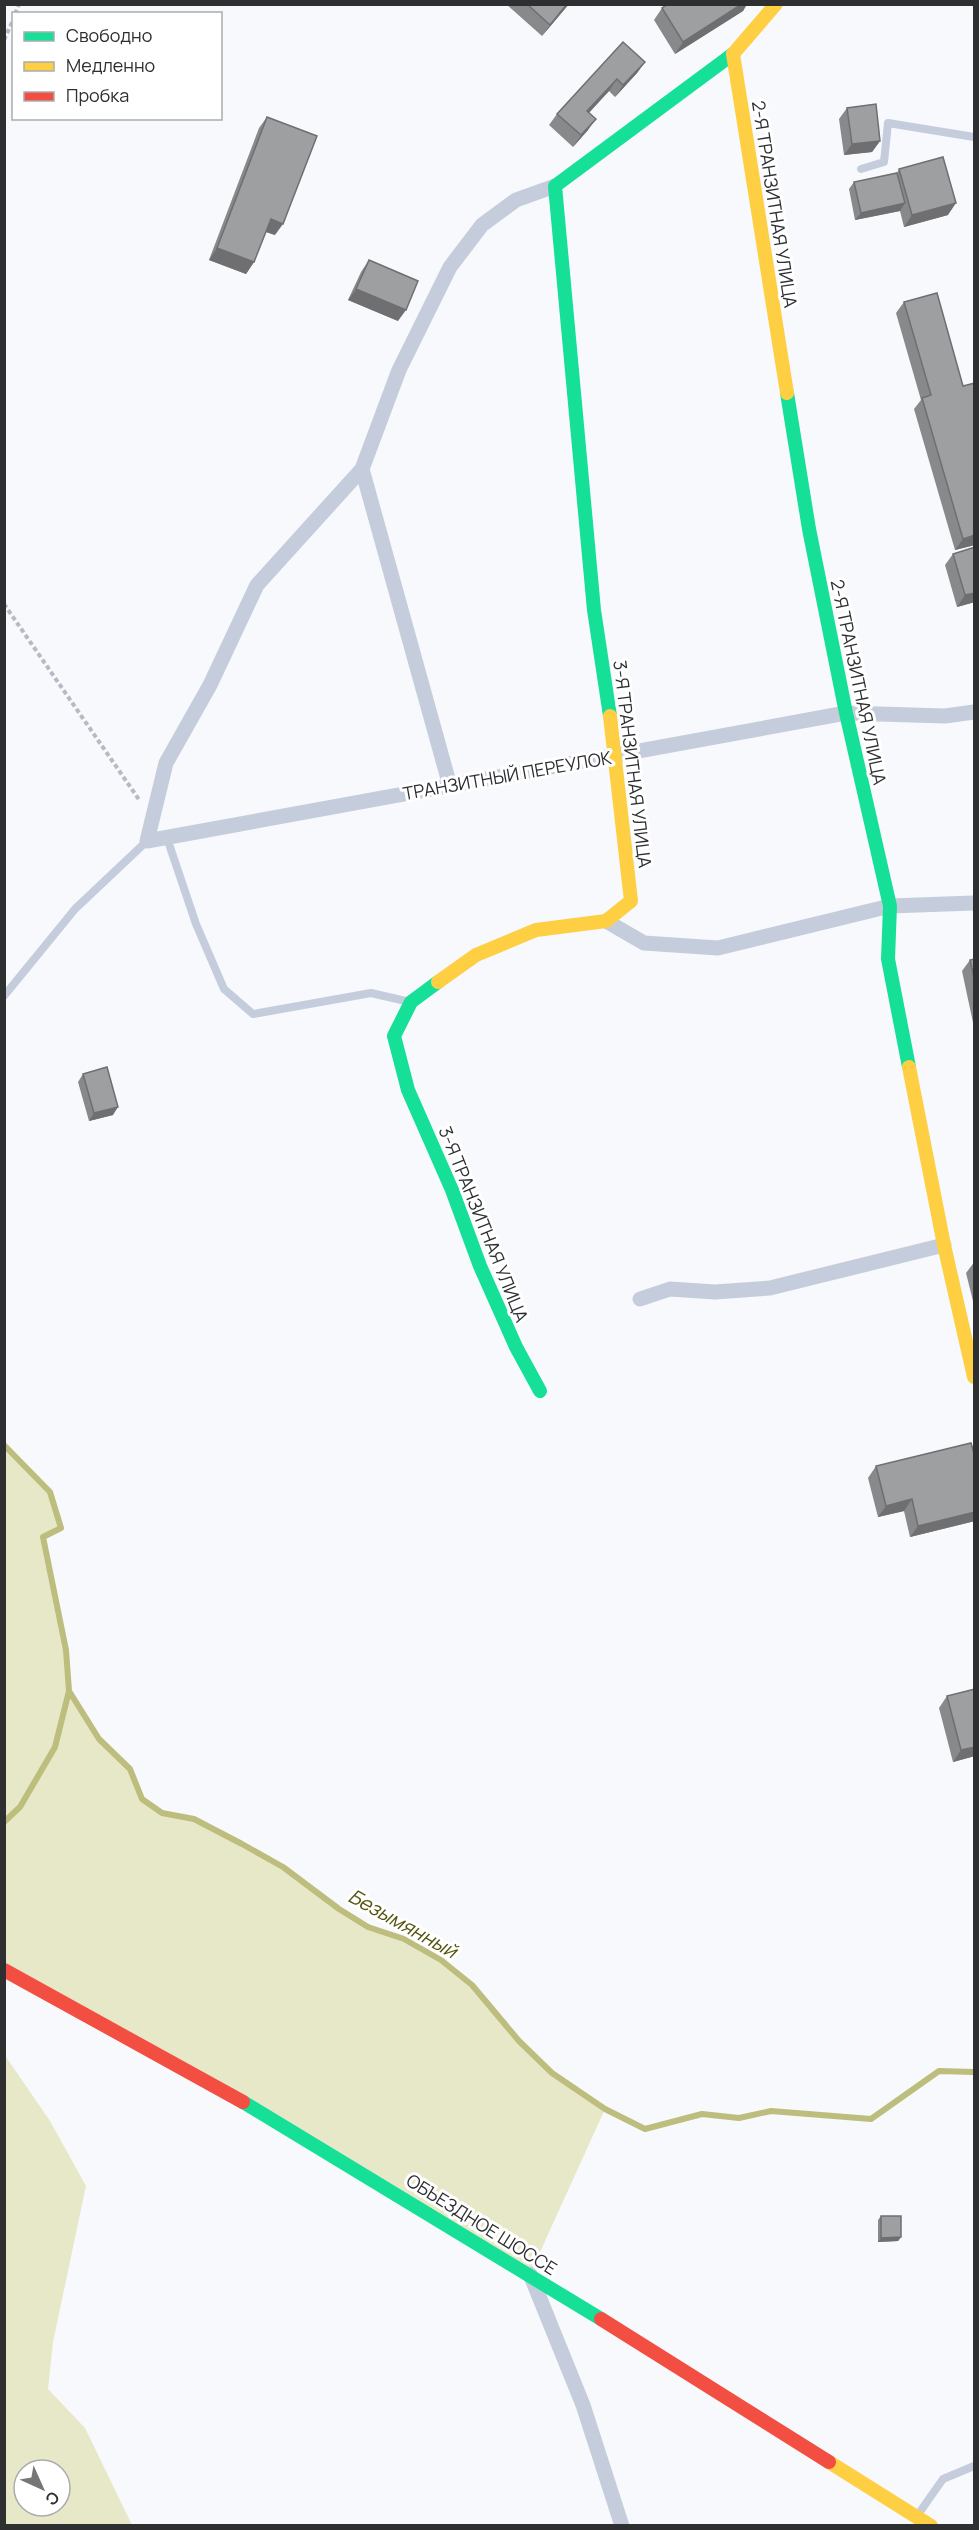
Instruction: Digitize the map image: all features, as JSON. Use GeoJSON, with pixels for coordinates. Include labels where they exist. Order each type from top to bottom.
{"type":"FeatureCollection","features":[{"type":"Feature","properties":{"kind":"street"},"geometry":{"type":"LineString","coordinates":[[147,842],[166,763],[210,685],[257,585],[362,468],[399,370],[450,267],[482,225],[516,200],[555,186],[576,168],[623,138],[733,54],[776,4]]}},
{"type":"Feature","properties":{"kind":"street","name":"2-Я ТРАНЗИТНАЯ УЛИЦА"},"geometry":{"type":"LineString","coordinates":[[733,54],[808,529],[846,713],[890,906],[888,959],[944,1245],[975,1377]]}},
{"type":"Feature","properties":{"kind":"street","name":"3-Я ТРАНЗИТНАЯ УЛИЦА"},"geometry":{"type":"LineString","coordinates":[[540,1391],[516,1347],[480,1266],[452,1190],[408,1089],[394,1036],[411,1002],[476,955],[536,930],[606,921],[631,901],[616,755],[594,610],[555,186]]}},
{"type":"Feature","properties":{"kind":"street"},"geometry":{"type":"LineString","coordinates":[[362,468],[450,786]]}},
{"type":"Feature","properties":{"kind":"street","name":"ТРАНЗИТНЫЙ ПЕРЕУЛОК"},"geometry":{"type":"LineString","coordinates":[[147,842],[846,713],[945,716],[975,712]]}},
{"type":"Feature","properties":{"kind":"street"},"geometry":{"type":"LineString","coordinates":[[606,921],[644,942],[718,948],[890,906],[975,903]]}},
{"type":"Feature","properties":{"kind":"street"},"geometry":{"type":"LineString","coordinates":[[640,1299],[670,1289],[715,1292],[770,1288],[944,1245]]}},
{"type":"Feature","properties":{"kind":"street","name":"ОБЪЕЗДНОЕ ШОССЕ"},"geometry":{"type":"LineString","coordinates":[[4,1970],[114,2028],[346,2160],[931,2526]]}},
{"type":"Feature","properties":{"kind":"street"},"geometry":{"type":"LineString","coordinates":[[530,2274],[583,2405],[622,2526]]}},
{"type":"Feature","properties":{"kind":"lane"},"geometry":{"type":"LineString","coordinates":[[861,169],[884,162],[888,123],[975,137]]}},
{"type":"Feature","properties":{"kind":"lane"},"geometry":{"type":"LineString","coordinates":[[166,838],[196,924],[224,989],[253,1014],[371,993],[411,1002]]}},
{"type":"Feature","properties":{"kind":"lane"},"geometry":{"type":"LineString","coordinates":[[4,996],[75,909],[147,842]]}},
{"type":"Feature","properties":{"kind":"lane"},"geometry":{"type":"LineString","coordinates":[[917,2517],[943,2479],[975,2466]]}},
{"type":"Feature","properties":{"kind":"path"},"geometry":{"type":"LineString","coordinates":[[4,40],[12,22]]}},
{"type":"Feature","properties":{"kind":"path"},"geometry":{"type":"LineString","coordinates":[[4,604],[152,819]]}},
{"type":"Feature","properties":{"kind":"green space"},"geometry":{"type":"Polygon","coordinates":[[[4,1445],[50,1492],[61,1528],[43,1538],[66,1650],[69,1691],[99,1739],[130,1769],[142,1799],[162,1813],[194,1819],[242,1844],[283,1867],[339,1909],[368,1927],[404,1939],[441,1960],[472,1985],[519,2041],[552,2073],[605,2109],[530,2274],[5,1970],[4,1445]]]}},
{"type":"Feature","properties":{"kind":"green space"},"geometry":{"type":"Polygon","coordinates":[[[4,2054],[50,2121],[86,2186],[53,2342],[48,2389],[85,2428],[132,2525],[5,2525],[4,2054]]]}},
{"type":"Feature","properties":{"kind":"building"},"geometry":{"type":"Polygon","coordinates":[[[527,4],[567,4],[550,25],[527,4]]]}},
{"type":"Feature","properties":{"kind":"building"},"geometry":{"type":"Polygon","coordinates":[[[668,4],[742,4],[683,42],[662,8],[668,4]]]}},
{"type":"Feature","properties":{"kind":"building"},"geometry":{"type":"Polygon","coordinates":[[[623,42],[645,62],[623,85],[617,79],[587,111],[596,119],[581,135],[557,114],[623,42]]]}},
{"type":"Feature","properties":{"kind":"building"},"geometry":{"type":"Polygon","coordinates":[[[876,104],[880,141],[852,144],[847,108],[876,104]]]}},
{"type":"Feature","properties":{"kind":"building"},"geometry":{"type":"Polygon","coordinates":[[[267,117],[317,136],[283,224],[271,219],[254,262],[217,248],[267,117]]]}},
{"type":"Feature","properties":{"kind":"building"},"geometry":{"type":"Polygon","coordinates":[[[943,157],[956,203],[912,215],[899,169],[943,157]]]}},
{"type":"Feature","properties":{"kind":"building"},"geometry":{"type":"Polygon","coordinates":[[[897,173],[905,203],[861,213],[854,182],[897,173]]]}},
{"type":"Feature","properties":{"kind":"building"},"geometry":{"type":"Polygon","coordinates":[[[369,260],[418,281],[406,310],[356,289],[369,260]]]}},
{"type":"Feature","properties":{"kind":"building"},"geometry":{"type":"Polygon","coordinates":[[[937,293],[963,386],[975,383],[975,535],[963,539],[922,398],[931,395],[904,302],[937,293]]]}},
{"type":"Feature","properties":{"kind":"building"},"geometry":{"type":"Polygon","coordinates":[[[975,547],[975,593],[965,595],[953,554],[975,547]]]}},
{"type":"Feature","properties":{"kind":"building"},"geometry":{"type":"Polygon","coordinates":[[[975,959],[975,982],[970,960],[975,959]]]}},
{"type":"Feature","properties":{"kind":"building"},"geometry":{"type":"Polygon","coordinates":[[[107,1067],[118,1107],[94,1113],[83,1074],[107,1067]]]}},
{"type":"Feature","properties":{"kind":"building"},"geometry":{"type":"Polygon","coordinates":[[[971,1443],[975,1457],[975,1512],[918,1526],[912,1499],[886,1506],[876,1466],[971,1443]]]}},
{"type":"Feature","properties":{"kind":"building"},"geometry":{"type":"Polygon","coordinates":[[[975,1689],[975,1747],[961,1750],[947,1696],[975,1689]]]}},
{"type":"Feature","properties":{"kind":"building"},"geometry":{"type":"Polygon","coordinates":[[[881,2216],[901,2216],[901,2237],[881,2238],[881,2216]]]}},
{"type":"Feature","properties":{"kind":"waterway","name":"Безымянный"},"geometry":{"type":"LineString","coordinates":[[4,1445],[50,1492],[61,1528],[43,1537],[66,1650],[69,1691],[99,1739],[130,1769],[142,1799],[162,1813],[194,1819],[242,1844],[283,1867],[339,1909],[368,1927],[404,1939],[441,1960],[472,1985],[519,2041],[552,2073],[605,2109],[645,2129],[702,2114],[739,2118],[771,2111],[871,2119],[939,2071],[974,2072]]}},
{"type":"Feature","properties":{"kind":"waterway"},"geometry":{"type":"LineString","coordinates":[[4,1822],[20,1807],[55,1747],[69,1691]]}},
{"type":"Feature","properties":{"kind":"traffic: fast"},"geometry":{"type":"LineString","coordinates":[[610,716],[594,610],[555,186],[733,54]]}},
{"type":"Feature","properties":{"kind":"traffic: fast"},"geometry":{"type":"LineString","coordinates":[[787,393],[809,529],[846,713],[890,906],[888,959],[909,1067]]}},
{"type":"Feature","properties":{"kind":"traffic: fast"},"geometry":{"type":"LineString","coordinates":[[438,982],[411,1002],[394,1036],[408,1090],[452,1190],[480,1266],[516,1347],[540,1391]]}},
{"type":"Feature","properties":{"kind":"traffic: fast"},"geometry":{"type":"LineString","coordinates":[[243,2102],[601,2319]]}},
{"type":"Feature","properties":{"kind":"traffic: slow"},"geometry":{"type":"LineString","coordinates":[[776,4],[733,54],[787,393]]}},
{"type":"Feature","properties":{"kind":"traffic: slow"},"geometry":{"type":"LineString","coordinates":[[438,982],[476,955],[536,930],[606,921],[631,901],[610,716]]}},
{"type":"Feature","properties":{"kind":"traffic: slow"},"geometry":{"type":"LineString","coordinates":[[909,1067],[944,1245],[974,1377]]}},
{"type":"Feature","properties":{"kind":"traffic: slow"},"geometry":{"type":"LineString","coordinates":[[829,2462],[931,2526]]}},
{"type":"Feature","properties":{"kind":"traffic: jam"},"geometry":{"type":"LineString","coordinates":[[4,1970],[243,2102]]}},
{"type":"Feature","properties":{"kind":"traffic: jam"},"geometry":{"type":"LineString","coordinates":[[601,2319],[829,2462]]}}]}
